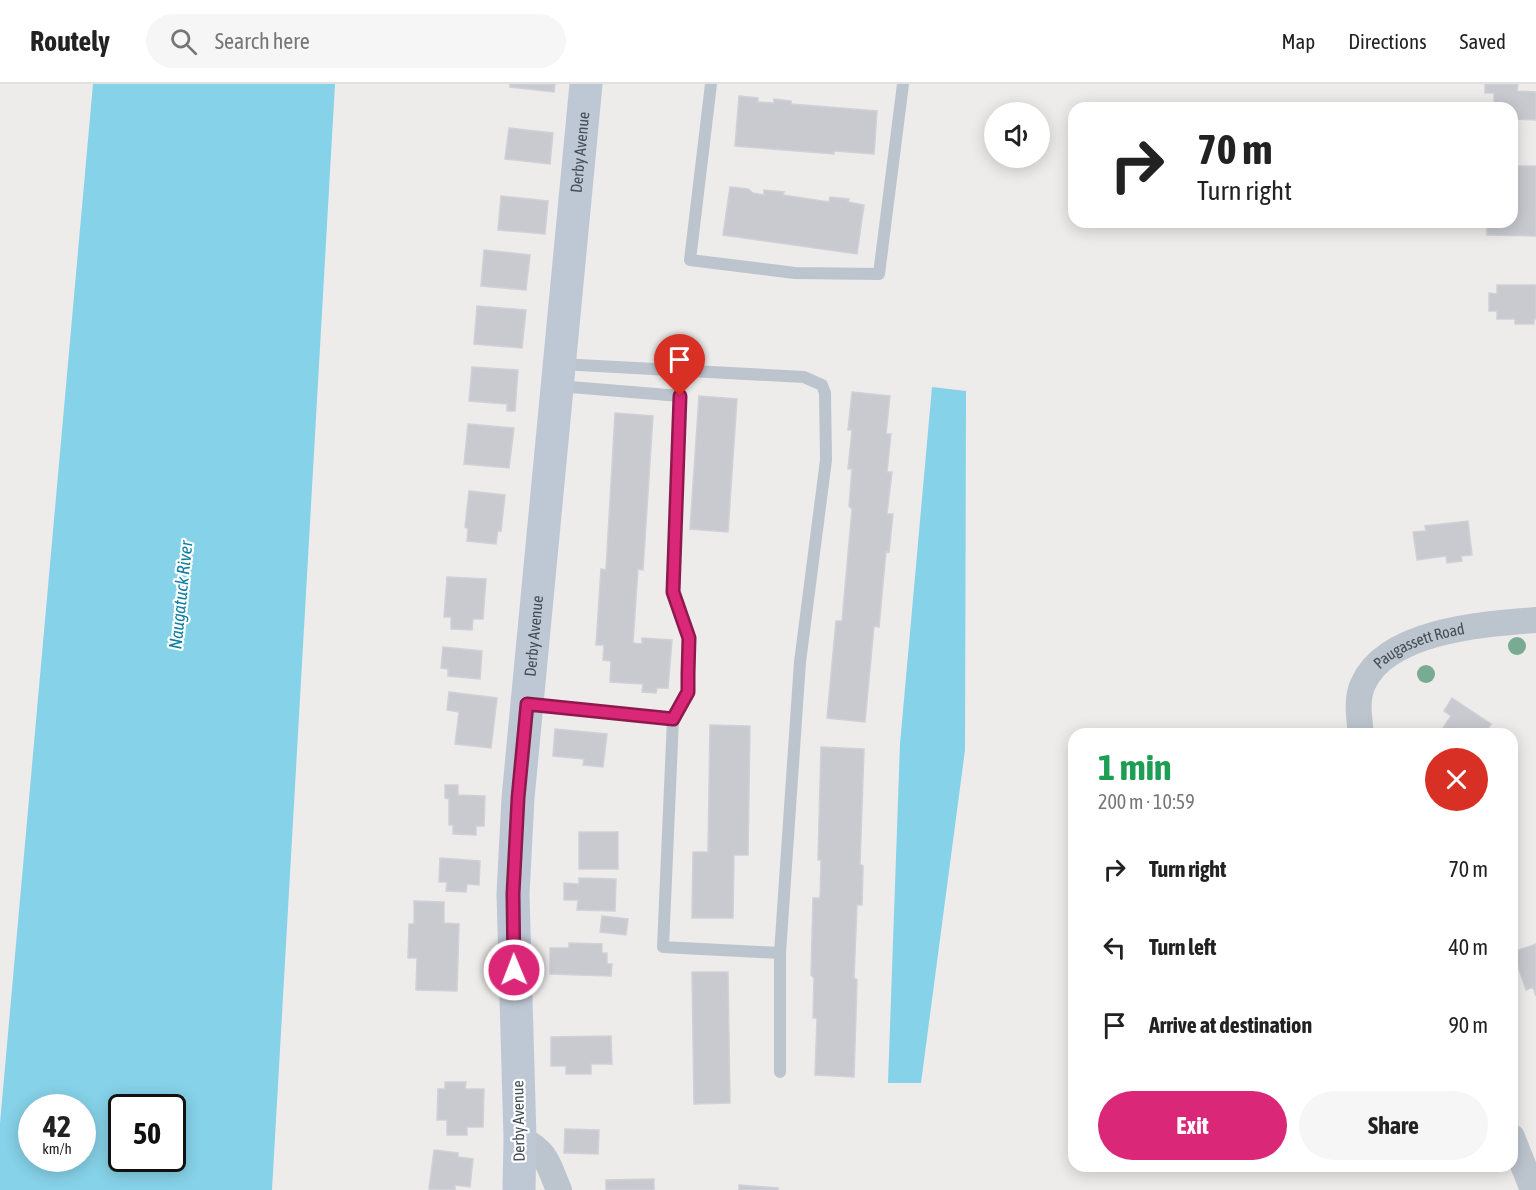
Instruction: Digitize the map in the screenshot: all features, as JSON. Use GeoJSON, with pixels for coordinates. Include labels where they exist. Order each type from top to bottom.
{"type":"FeatureCollection","features":[{"type":"Feature","properties":{"kind":"main road","name":"Derby Avenue"},"geometry":{"type":"LineString","coordinates":[[519,1190],[520,1138],[513,894],[518,798],[586,84]]}},
{"type":"Feature","properties":{"kind":"street","name":"Paugassett Road"},"geometry":{"type":"LineString","coordinates":[[1360,728],[1358,703],[1362,686],[1370,671],[1383,658],[1409,644],[1437,634],[1487,624],[1536,620]]}},
{"type":"Feature","properties":{"kind":"street"},"geometry":{"type":"LineString","coordinates":[[520,1138],[536,1147],[545,1156],[559,1190]]}},
{"type":"Feature","properties":{"kind":"street"},"geometry":{"type":"LineString","coordinates":[[1518,1152],[1533,1190]]}},
{"type":"Feature","properties":{"kind":"lane"},"geometry":{"type":"LineString","coordinates":[[711,84],[690,260],[795,273],[867,274],[879,274],[903,84]]}},
{"type":"Feature","properties":{"kind":"lane"},"geometry":{"type":"LineString","coordinates":[[558,375],[680,396],[673,592],[689,638],[688,692],[673,719],[663,946],[780,953]]}},
{"type":"Feature","properties":{"kind":"lane"},"geometry":{"type":"LineString","coordinates":[[558,375],[804,377],[822,385],[825,393],[826,460],[800,662],[780,953],[780,1072]]}},
{"type":"Feature","properties":{"kind":"lane"},"geometry":{"type":"LineString","coordinates":[[527,704],[673,719]]}},
{"type":"Feature","properties":{"kind":"water","name":"Naugatuck River"},"geometry":{"type":"Polygon","coordinates":[[[93,84],[335,84],[272,1190],[0,1190],[0,1123],[93,84]]]}},
{"type":"Feature","properties":{"kind":"water"},"geometry":{"type":"Polygon","coordinates":[[[932,387],[966,391],[965,750],[921,1083],[888,1083],[900,744],[932,387]]]}},
{"type":"Feature","properties":{"kind":"building"},"geometry":{"type":"Polygon","coordinates":[[[510,84],[555,84],[554,92],[510,87],[510,84]]]}},
{"type":"Feature","properties":{"kind":"building"},"geometry":{"type":"Polygon","coordinates":[[[1485,84],[1518,84],[1517,91],[1536,92],[1536,120],[1518,119],[1518,102],[1494,102],[1494,93],[1485,93],[1485,84]]]}},
{"type":"Feature","properties":{"kind":"building"},"geometry":{"type":"Polygon","coordinates":[[[739,96],[758,98],[758,102],[774,103],[774,99],[791,101],[791,104],[877,111],[874,154],[834,151],[834,154],[735,146],[739,96]]]}},
{"type":"Feature","properties":{"kind":"building"},"geometry":{"type":"Polygon","coordinates":[[[509,128],[553,133],[550,164],[505,159],[509,128]]]}},
{"type":"Feature","properties":{"kind":"building"},"geometry":{"type":"Polygon","coordinates":[[[1518,166],[1536,166],[1536,236],[1487,235],[1487,228],[1518,228],[1518,166]]]}},
{"type":"Feature","properties":{"kind":"building"},"geometry":{"type":"Polygon","coordinates":[[[730,187],[748,189],[753,193],[764,195],[764,190],[784,192],[783,195],[829,202],[830,197],[849,199],[848,202],[864,205],[857,254],[723,235],[730,187]]]}},
{"type":"Feature","properties":{"kind":"building"},"geometry":{"type":"Polygon","coordinates":[[[501,196],[548,201],[545,234],[498,230],[501,196]]]}},
{"type":"Feature","properties":{"kind":"building"},"geometry":{"type":"Polygon","coordinates":[[[484,250],[530,255],[526,290],[481,286],[484,250]]]}},
{"type":"Feature","properties":{"kind":"building"},"geometry":{"type":"Polygon","coordinates":[[[1497,285],[1536,285],[1534,324],[1515,324],[1515,319],[1497,319],[1497,311],[1489,311],[1489,293],[1497,294],[1497,285]]]}},
{"type":"Feature","properties":{"kind":"building"},"geometry":{"type":"Polygon","coordinates":[[[477,306],[526,310],[522,348],[474,344],[477,306]]]}},
{"type":"Feature","properties":{"kind":"building"},"geometry":{"type":"Polygon","coordinates":[[[472,367],[518,370],[515,411],[507,411],[507,404],[469,401],[472,367]]]}},
{"type":"Feature","properties":{"kind":"building"},"geometry":{"type":"Polygon","coordinates":[[[852,392],[890,396],[886,434],[891,434],[887,472],[892,472],[887,514],[893,514],[889,552],[886,551],[879,627],[874,626],[865,722],[827,718],[836,621],[842,621],[852,509],[849,506],[852,469],[848,469],[852,430],[848,430],[852,392]]]}},
{"type":"Feature","properties":{"kind":"building"},"geometry":{"type":"Polygon","coordinates":[[[699,396],[737,399],[728,532],[690,529],[699,396]]]}},
{"type":"Feature","properties":{"kind":"building"},"geometry":{"type":"Polygon","coordinates":[[[615,413],[653,416],[643,570],[638,569],[633,643],[642,644],[642,638],[672,640],[668,688],[657,688],[656,693],[642,692],[643,684],[610,682],[611,661],[603,660],[604,645],[596,645],[601,569],[606,570],[615,413]]]}},
{"type":"Feature","properties":{"kind":"building"},"geometry":{"type":"Polygon","coordinates":[[[468,424],[514,428],[509,468],[464,464],[468,424]]]}},
{"type":"Feature","properties":{"kind":"building"},"geometry":{"type":"Polygon","coordinates":[[[469,491],[505,495],[501,531],[498,530],[496,544],[467,541],[468,529],[465,527],[469,491]]]}},
{"type":"Feature","properties":{"kind":"building"},"geometry":{"type":"Polygon","coordinates":[[[1468,521],[1472,555],[1461,556],[1462,561],[1447,563],[1446,556],[1417,560],[1413,532],[1426,531],[1425,526],[1468,521]]]}},
{"type":"Feature","properties":{"kind":"building"},"geometry":{"type":"Polygon","coordinates":[[[447,577],[486,579],[483,619],[473,619],[472,630],[451,629],[451,617],[444,617],[447,577]]]}},
{"type":"Feature","properties":{"kind":"building"},"geometry":{"type":"Polygon","coordinates":[[[443,647],[482,651],[480,679],[448,676],[448,669],[441,668],[443,647]]]}},
{"type":"Feature","properties":{"kind":"building"},"geometry":{"type":"Polygon","coordinates":[[[449,692],[497,698],[491,748],[455,744],[459,712],[447,710],[449,692]]]}},
{"type":"Feature","properties":{"kind":"building"},"geometry":{"type":"Polygon","coordinates":[[[1452,698],[1491,724],[1489,728],[1443,728],[1451,716],[1444,711],[1452,698]]]}},
{"type":"Feature","properties":{"kind":"building"},"geometry":{"type":"Polygon","coordinates":[[[710,725],[750,726],[748,855],[734,855],[733,918],[692,918],[693,852],[708,852],[710,725]]]}},
{"type":"Feature","properties":{"kind":"building"},"geometry":{"type":"Polygon","coordinates":[[[555,729],[607,734],[603,767],[583,765],[584,759],[553,756],[555,729]]]}},
{"type":"Feature","properties":{"kind":"building"},"geometry":{"type":"Polygon","coordinates":[[[821,747],[864,749],[860,864],[863,866],[862,905],[857,905],[854,978],[857,980],[854,1077],[815,1075],[817,1018],[813,1018],[814,978],[811,975],[813,898],[820,898],[821,860],[818,860],[821,747]]]}},
{"type":"Feature","properties":{"kind":"building"},"geometry":{"type":"Polygon","coordinates":[[[445,785],[458,785],[458,795],[485,796],[484,826],[476,826],[476,835],[453,834],[453,825],[449,825],[449,799],[445,798],[445,785]]]}},
{"type":"Feature","properties":{"kind":"building"},"geometry":{"type":"Polygon","coordinates":[[[579,832],[618,832],[618,869],[579,869],[579,832]]]}},
{"type":"Feature","properties":{"kind":"building"},"geometry":{"type":"Polygon","coordinates":[[[440,858],[480,861],[479,885],[467,884],[466,892],[446,891],[447,882],[439,882],[440,858]]]}},
{"type":"Feature","properties":{"kind":"building"},"geometry":{"type":"Polygon","coordinates":[[[579,878],[616,879],[615,911],[577,910],[578,900],[564,900],[564,883],[579,884],[579,878]]]}},
{"type":"Feature","properties":{"kind":"building"},"geometry":{"type":"Polygon","coordinates":[[[414,901],[444,902],[444,923],[459,924],[457,991],[416,990],[417,958],[408,958],[409,924],[414,924],[414,901]]]}},
{"type":"Feature","properties":{"kind":"building"},"geometry":{"type":"Polygon","coordinates":[[[602,916],[628,919],[626,935],[600,932],[602,916]]]}},
{"type":"Feature","properties":{"kind":"building"},"geometry":{"type":"Polygon","coordinates":[[[569,943],[602,944],[602,953],[607,953],[607,964],[612,964],[611,976],[550,974],[550,948],[569,948],[569,943]]]}},
{"type":"Feature","properties":{"kind":"building"},"geometry":{"type":"Polygon","coordinates":[[[1536,944],[1536,996],[1533,987],[1526,990],[1518,967],[1518,950],[1536,944]]]}},
{"type":"Feature","properties":{"kind":"building"},"geometry":{"type":"Polygon","coordinates":[[[692,972],[728,972],[730,1103],[694,1104],[692,972]]]}},
{"type":"Feature","properties":{"kind":"building"},"geometry":{"type":"Polygon","coordinates":[[[611,1036],[612,1064],[591,1064],[591,1074],[566,1074],[566,1066],[551,1066],[551,1037],[611,1036]]]}},
{"type":"Feature","properties":{"kind":"building"},"geometry":{"type":"Polygon","coordinates":[[[445,1082],[466,1082],[465,1089],[484,1089],[483,1127],[467,1127],[467,1135],[447,1135],[447,1120],[437,1120],[438,1089],[445,1089],[445,1082]]]}},
{"type":"Feature","properties":{"kind":"building"},"geometry":{"type":"Polygon","coordinates":[[[565,1129],[599,1130],[598,1154],[564,1153],[565,1129]]]}},
{"type":"Feature","properties":{"kind":"building"},"geometry":{"type":"Polygon","coordinates":[[[434,1150],[458,1153],[458,1157],[473,1159],[470,1187],[455,1185],[455,1190],[429,1189],[434,1150]]]}},
{"type":"Feature","properties":{"kind":"building"},"geometry":{"type":"Polygon","coordinates":[[[654,1179],[654,1190],[606,1190],[606,1180],[654,1179]]]}},
{"type":"Feature","properties":{"kind":"building"},"geometry":{"type":"Polygon","coordinates":[[[739,1185],[778,1188],[778,1190],[739,1190],[739,1185]]]}},
{"type":"Feature","properties":{"kind":"route"},"geometry":{"type":"LineString","coordinates":[[514,970],[513,894],[518,798],[527,704],[673,719],[688,692],[689,638],[673,592],[680,396]]}}]}
